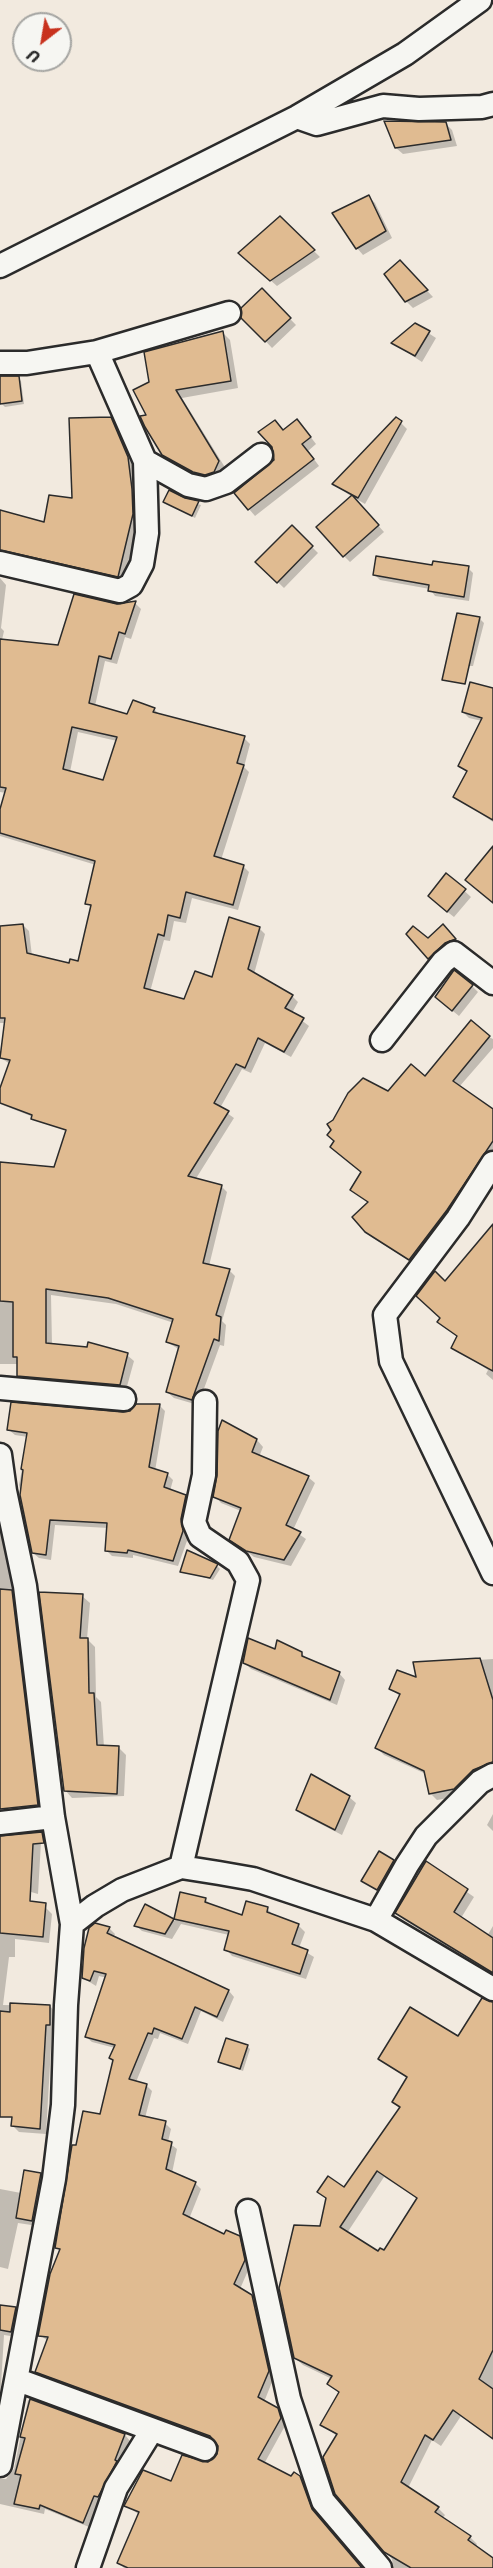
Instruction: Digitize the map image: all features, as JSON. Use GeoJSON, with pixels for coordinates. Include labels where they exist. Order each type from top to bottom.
{"type":"FeatureCollection","features":[{"type":"Feature","properties":{"kind":"street"},"geometry":{"type":"LineString","coordinates":[[0,266],[297,117],[405,54],[480,0]]}},
{"type":"Feature","properties":{"kind":"street"},"geometry":{"type":"LineString","coordinates":[[297,117],[317,124],[383,106],[419,109],[493,105]]}},
{"type":"Feature","properties":{"kind":"street"},"geometry":{"type":"LineString","coordinates":[[0,363],[27,363],[97,352],[229,313]]}},
{"type":"Feature","properties":{"kind":"street"},"geometry":{"type":"LineString","coordinates":[[0,563],[111,591],[125,589],[142,564],[147,533],[145,461],[97,352]]}},
{"type":"Feature","properties":{"kind":"street"},"geometry":{"type":"LineString","coordinates":[[145,461],[188,485],[206,489],[226,482],[261,455]]}},
{"type":"Feature","properties":{"kind":"street"},"geometry":{"type":"LineString","coordinates":[[382,1040],[454,953],[493,982]]}},
{"type":"Feature","properties":{"kind":"street"},"geometry":{"type":"LineString","coordinates":[[493,1163],[458,1218],[385,1315],[391,1362],[493,1573]]}},
{"type":"Feature","properties":{"kind":"street"},"geometry":{"type":"LineString","coordinates":[[0,1388],[124,1399]]}},
{"type":"Feature","properties":{"kind":"street"},"geometry":{"type":"LineString","coordinates":[[181,1867],[248,1580],[238,1562],[200,1536],[194,1522],[204,1475],[205,1402]]}},
{"type":"Feature","properties":{"kind":"street"},"geometry":{"type":"LineString","coordinates":[[0,1455],[5,1491],[25,1586],[53,1817],[66,1903],[72,1924],[66,2005],[63,2105],[54,2179],[18,2380],[0,2465]]}},
{"type":"Feature","properties":{"kind":"street"},"geometry":{"type":"LineString","coordinates":[[376,1920],[426,1836],[490,1779]]}},
{"type":"Feature","properties":{"kind":"street"},"geometry":{"type":"LineString","coordinates":[[0,1823],[53,1817]]}},
{"type":"Feature","properties":{"kind":"street"},"geometry":{"type":"LineString","coordinates":[[72,1924],[95,1906],[122,1890],[181,1867],[254,1879],[376,1920],[493,1989]]}},
{"type":"Feature","properties":{"kind":"street"},"geometry":{"type":"LineString","coordinates":[[248,2211],[289,2399],[323,2501],[380,2568]]}},
{"type":"Feature","properties":{"kind":"street"},"geometry":{"type":"LineString","coordinates":[[18,2380],[205,2449]]}},
{"type":"Feature","properties":{"kind":"street"},"geometry":{"type":"LineString","coordinates":[[88,2568],[116,2488],[152,2430]]}},
{"type":"Feature","properties":{"kind":"building"},"geometry":{"type":"Polygon","coordinates":[[[384,121],[446,122],[451,140],[395,148],[384,121]]]}},
{"type":"Feature","properties":{"kind":"building"},"geometry":{"type":"Polygon","coordinates":[[[369,195],[386,231],[356,249],[332,213],[369,195]]]}},
{"type":"Feature","properties":{"kind":"building"},"geometry":{"type":"Polygon","coordinates":[[[280,216],[315,250],[270,281],[238,253],[280,216]]]}},
{"type":"Feature","properties":{"kind":"building"},"geometry":{"type":"Polygon","coordinates":[[[400,260],[428,290],[405,302],[384,274],[400,260]]]}},
{"type":"Feature","properties":{"kind":"building"},"geometry":{"type":"Polygon","coordinates":[[[262,288],[291,318],[265,342],[241,318],[241,308],[262,288]]]}},
{"type":"Feature","properties":{"kind":"building"},"geometry":{"type":"Polygon","coordinates":[[[415,323],[430,331],[415,356],[391,343],[415,323]]]}},
{"type":"Feature","properties":{"kind":"building"},"geometry":{"type":"Polygon","coordinates":[[[223,331],[231,381],[176,390],[219,461],[214,472],[205,475],[193,472],[162,455],[140,416],[146,415],[133,390],[149,382],[144,352],[223,331]]]}},
{"type":"Feature","properties":{"kind":"building"},"geometry":{"type":"Polygon","coordinates":[[[0,376],[19,376],[22,401],[0,404],[0,376]]]}},
{"type":"Feature","properties":{"kind":"building"},"geometry":{"type":"Polygon","coordinates":[[[111,417],[128,457],[132,489],[133,514],[118,577],[0,550],[0,510],[44,522],[49,495],[72,498],[69,418],[111,417]]]}},
{"type":"Feature","properties":{"kind":"building"},"geometry":{"type":"Polygon","coordinates":[[[396,417],[402,421],[358,498],[332,484],[396,417]]]}},
{"type":"Feature","properties":{"kind":"building"},"geometry":{"type":"Polygon","coordinates":[[[297,419],[311,437],[302,444],[314,459],[248,510],[234,493],[274,460],[272,447],[258,432],[275,420],[283,430],[297,419]]]}},
{"type":"Feature","properties":{"kind":"building"},"geometry":{"type":"Polygon","coordinates":[[[169,490],[185,498],[199,501],[192,516],[163,502],[169,490]]]}},
{"type":"Feature","properties":{"kind":"building"},"geometry":{"type":"Polygon","coordinates":[[[352,495],[379,525],[343,557],[316,527],[352,495]]]}},
{"type":"Feature","properties":{"kind":"building"},"geometry":{"type":"Polygon","coordinates":[[[292,525],[313,546],[277,583],[255,562],[292,525]]]}},
{"type":"Feature","properties":{"kind":"building"},"geometry":{"type":"Polygon","coordinates":[[[376,556],[432,565],[433,561],[469,566],[464,597],[428,591],[429,585],[373,575],[376,556]]]}},
{"type":"Feature","properties":{"kind":"building"},"geometry":{"type":"Polygon","coordinates":[[[74,594],[117,604],[136,601],[125,634],[119,632],[111,659],[99,656],[89,703],[127,714],[133,700],[155,708],[153,712],[245,736],[237,763],[244,765],[214,856],[244,865],[233,905],[186,892],[180,918],[168,915],[164,936],[158,934],[144,988],[184,999],[195,971],[212,977],[229,917],[260,927],[248,969],[293,995],[285,1008],[304,1018],[284,1052],[258,1038],[245,1068],[236,1064],[214,1103],[229,1111],[188,1176],[222,1185],[203,1263],[230,1269],[216,1315],[221,1317],[219,1341],[214,1339],[192,1400],[166,1392],[179,1346],[166,1342],[173,1319],[108,1298],[46,1289],[46,1343],[87,1347],[88,1342],[128,1353],[120,1385],[17,1376],[17,1357],[13,1357],[13,1302],[0,1301],[0,1162],[54,1167],[66,1130],[31,1119],[32,1115],[0,1103],[0,1088],[10,1060],[0,1058],[5,1018],[0,1018],[0,926],[23,924],[27,953],[69,963],[70,959],[78,961],[91,905],[85,904],[95,861],[0,833],[0,809],[6,788],[0,787],[0,639],[58,645],[74,594]],[[72,727],[63,769],[103,780],[117,737],[72,727]]]}},
{"type":"Feature","properties":{"kind":"building"},"geometry":{"type":"Polygon","coordinates":[[[457,613],[480,617],[465,684],[442,680],[457,613]]]}},
{"type":"Feature","properties":{"kind":"building"},"geometry":{"type":"Polygon","coordinates":[[[470,682],[493,688],[493,820],[453,797],[467,771],[458,766],[482,718],[462,712],[470,682]]]}},
{"type":"Feature","properties":{"kind":"building"},"geometry":{"type":"Polygon","coordinates":[[[493,846],[493,903],[465,880],[493,846]]]}},
{"type":"Feature","properties":{"kind":"building"},"geometry":{"type":"Polygon","coordinates":[[[446,873],[466,889],[447,912],[428,896],[446,873]]]}},
{"type":"Feature","properties":{"kind":"building"},"geometry":{"type":"Polygon","coordinates":[[[443,924],[456,939],[445,943],[428,959],[406,934],[413,926],[428,938],[443,924]]]}},
{"type":"Feature","properties":{"kind":"building"},"geometry":{"type":"Polygon","coordinates":[[[454,970],[473,985],[452,1011],[435,997],[454,970]]]}},
{"type":"Feature","properties":{"kind":"building"},"geometry":{"type":"Polygon","coordinates":[[[471,1020],[490,1036],[453,1081],[493,1109],[493,1141],[447,1210],[409,1260],[365,1232],[352,1217],[368,1202],[350,1190],[361,1172],[330,1147],[334,1141],[327,1135],[331,1130],[327,1124],[333,1120],[348,1093],[363,1078],[388,1091],[411,1064],[425,1076],[471,1020]]]}},
{"type":"Feature","properties":{"kind":"building"},"geometry":{"type":"Polygon","coordinates":[[[493,1224],[493,1371],[451,1348],[457,1336],[437,1322],[440,1318],[416,1296],[435,1271],[445,1281],[493,1224]]]}},
{"type":"Feature","properties":{"kind":"building"},"geometry":{"type":"Polygon","coordinates":[[[11,1402],[123,1412],[130,1411],[136,1404],[160,1404],[149,1467],[168,1473],[164,1487],[186,1495],[181,1519],[183,1531],[173,1561],[128,1550],[127,1553],[105,1551],[107,1523],[50,1520],[46,1555],[32,1553],[20,1495],[23,1470],[21,1469],[27,1433],[7,1430],[11,1402]]]}},
{"type":"Feature","properties":{"kind":"building"},"geometry":{"type":"Polygon","coordinates":[[[222,1420],[257,1439],[252,1452],[309,1476],[286,1525],[301,1532],[284,1560],[246,1551],[229,1540],[241,1508],[213,1497],[217,1475],[218,1431],[222,1420]]]}},
{"type":"Feature","properties":{"kind":"building"},"geometry":{"type":"Polygon","coordinates":[[[187,1550],[218,1564],[210,1578],[180,1572],[187,1550]]]}},
{"type":"Feature","properties":{"kind":"building"},"geometry":{"type":"Polygon","coordinates":[[[0,1589],[12,1590],[38,1805],[0,1809],[0,1589]]]}},
{"type":"Feature","properties":{"kind":"building"},"geometry":{"type":"Polygon","coordinates":[[[39,1592],[83,1594],[80,1638],[88,1638],[89,1693],[94,1693],[97,1745],[119,1746],[117,1794],[64,1791],[39,1592]]]}},
{"type":"Feature","properties":{"kind":"building"},"geometry":{"type":"Polygon","coordinates":[[[248,1638],[275,1649],[277,1640],[302,1652],[302,1656],[340,1672],[330,1700],[243,1663],[248,1638]]]}},
{"type":"Feature","properties":{"kind":"building"},"geometry":{"type":"Polygon","coordinates":[[[480,1658],[493,1700],[493,1762],[473,1770],[454,1789],[429,1794],[424,1771],[375,1748],[400,1694],[389,1689],[397,1670],[416,1677],[413,1662],[480,1658]]]}},
{"type":"Feature","properties":{"kind":"building"},"geometry":{"type":"Polygon","coordinates":[[[311,1774],[350,1796],[335,1830],[296,1810],[311,1774]]]}},
{"type":"Feature","properties":{"kind":"building"},"geometry":{"type":"Polygon","coordinates":[[[42,1832],[44,1843],[33,1844],[30,1901],[46,1903],[43,1937],[0,1933],[0,1836],[42,1832]]]}},
{"type":"Feature","properties":{"kind":"building"},"geometry":{"type":"Polygon","coordinates":[[[379,1851],[394,1860],[377,1890],[361,1881],[379,1851]]]}},
{"type":"Feature","properties":{"kind":"building"},"geometry":{"type":"Polygon","coordinates":[[[426,1861],[468,1889],[454,1912],[493,1938],[493,1973],[395,1913],[426,1861]]]}},
{"type":"Feature","properties":{"kind":"building"},"geometry":{"type":"Polygon","coordinates":[[[180,1892],[206,1898],[205,1902],[242,1915],[246,1901],[268,1907],[267,1912],[299,1924],[292,1944],[308,1950],[300,1974],[224,1950],[229,1931],[174,1919],[180,1892]]]}},
{"type":"Feature","properties":{"kind":"building"},"geometry":{"type":"Polygon","coordinates":[[[145,1904],[174,1919],[165,1934],[134,1926],[145,1904]]]}},
{"type":"Feature","properties":{"kind":"building"},"geometry":{"type":"Polygon","coordinates":[[[95,1923],[110,1927],[107,1933],[229,1990],[217,2017],[195,2007],[182,2039],[154,2028],[152,2034],[148,2033],[129,2079],[147,2084],[139,2115],[166,2121],[162,2139],[172,2142],[166,2169],[196,2182],[183,2214],[224,2234],[226,2230],[240,2236],[245,2260],[234,2284],[252,2295],[269,2371],[258,2397],[278,2408],[281,2418],[258,2459],[291,2476],[294,2472],[300,2476],[312,2509],[362,2568],[128,2568],[117,2563],[139,2512],[124,2506],[143,2470],[171,2481],[182,2455],[208,2462],[217,2454],[218,2446],[210,2436],[35,2372],[48,2337],[38,2336],[50,2274],[60,2249],[55,2248],[72,2145],[76,2145],[83,2111],[100,2114],[113,2060],[109,2058],[115,2045],[85,2037],[106,1974],[94,1971],[90,1981],[82,1978],[84,1948],[89,1928],[95,1923]]]}},
{"type":"Feature","properties":{"kind":"building"},"geometry":{"type":"Polygon","coordinates":[[[482,1998],[493,2002],[493,2350],[479,2379],[493,2389],[493,2439],[453,2410],[433,2440],[425,2435],[401,2482],[439,2507],[435,2512],[471,2536],[468,2540],[493,2558],[493,2568],[411,2568],[384,2552],[335,2494],[323,2457],[337,2434],[320,2425],[339,2392],[327,2384],[332,2376],[294,2358],[279,2288],[294,2225],[320,2226],[326,2198],[317,2192],[328,2176],[344,2187],[400,2107],[392,2102],[407,2077],[378,2059],[410,2007],[458,2036],[482,1998]],[[377,2171],[340,2227],[378,2251],[380,2248],[384,2250],[417,2198],[377,2171]]]}},
{"type":"Feature","properties":{"kind":"building"},"geometry":{"type":"Polygon","coordinates":[[[10,2003],[50,2005],[50,2025],[46,2025],[40,2129],[11,2126],[12,2117],[0,2117],[0,2011],[10,2012],[10,2003]]]}},
{"type":"Feature","properties":{"kind":"building"},"geometry":{"type":"Polygon","coordinates":[[[226,2038],[248,2045],[240,2069],[218,2062],[226,2038]]]}},
{"type":"Feature","properties":{"kind":"building"},"geometry":{"type":"Polygon","coordinates":[[[24,2170],[41,2173],[32,2221],[16,2218],[24,2170]]]}},
{"type":"Feature","properties":{"kind":"building"},"geometry":{"type":"Polygon","coordinates":[[[0,2305],[16,2307],[11,2332],[0,2330],[0,2305]]]}},
{"type":"Feature","properties":{"kind":"building"},"geometry":{"type":"Polygon","coordinates":[[[30,2399],[125,2434],[115,2460],[117,2461],[98,2497],[94,2496],[83,2523],[40,2505],[39,2509],[14,2504],[21,2475],[15,2474],[25,2438],[20,2437],[30,2399]]]}}]}
